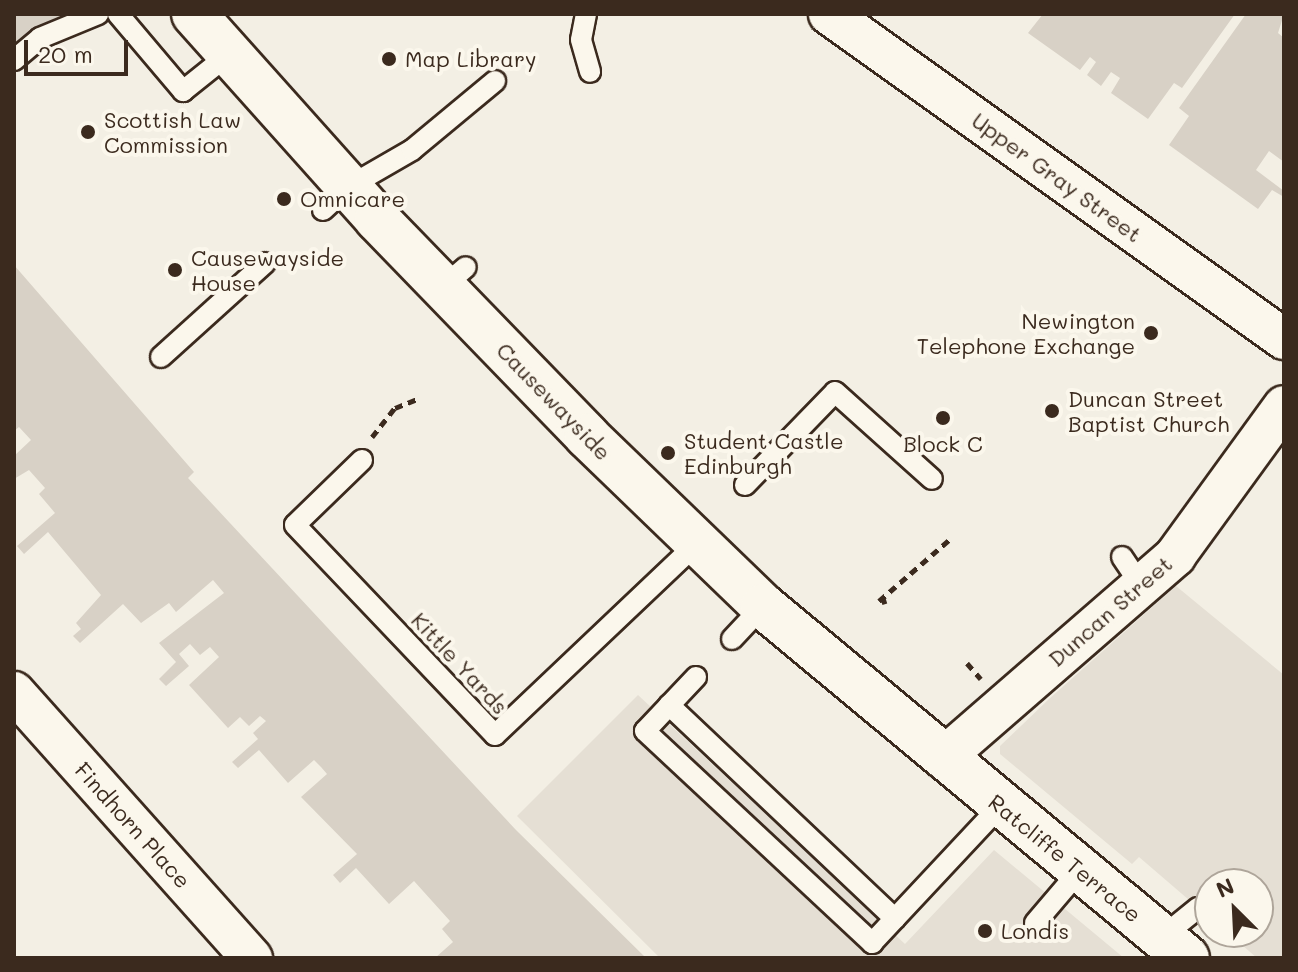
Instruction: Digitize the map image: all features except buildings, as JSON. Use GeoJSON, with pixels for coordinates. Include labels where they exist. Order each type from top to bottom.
{"type":"FeatureCollection","features":[{"type":"Feature","properties":{"kind":"street","name":"Causewayside"},"geometry":{"type":"LineString","coordinates":[[194,14],[335,199],[454,277],[699,532],[763,606],[943,758]]}},
{"type":"Feature","properties":{"kind":"street","name":"Upper Gray Street"},"geometry":{"type":"LineString","coordinates":[[829,14],[1284,339]]}},
{"type":"Feature","properties":{"kind":"street","name":"Duncan Street"},"geometry":{"type":"LineString","coordinates":[[943,758],[1175,556],[1284,406]]}},
{"type":"Feature","properties":{"kind":"street","name":"Findhorn Place"},"geometry":{"type":"LineString","coordinates":[[14,692],[252,958]]}},
{"type":"Feature","properties":{"kind":"street","name":"Ratcliffe Terrace"},"geometry":{"type":"LineString","coordinates":[[943,758],[1175,947]]}},
{"type":"Feature","properties":{"kind":"lane"},"geometry":{"type":"LineString","coordinates":[[14,60],[40,38],[98,14]]}},
{"type":"Feature","properties":{"kind":"lane"},"geometry":{"type":"LineString","coordinates":[[118,14],[183,91],[228,55]]}},
{"type":"Feature","properties":{"kind":"lane"},"geometry":{"type":"LineString","coordinates":[[586,14],[581,40],[590,72]]}},
{"type":"Feature","properties":{"kind":"lane"},"geometry":{"type":"LineString","coordinates":[[335,199],[412,150],[495,81]]}},
{"type":"Feature","properties":{"kind":"lane"},"geometry":{"type":"LineString","coordinates":[[161,357],[265,263]]}},
{"type":"Feature","properties":{"kind":"lane"},"geometry":{"type":"LineString","coordinates":[[745,485],[835,392],[932,479]]}},
{"type":"Feature","properties":{"kind":"lane","name":"Kittle Yards"},"geometry":{"type":"LineString","coordinates":[[362,460],[295,525],[495,735],[699,532]]}},
{"type":"Feature","properties":{"kind":"lane"},"geometry":{"type":"LineString","coordinates":[[732,639],[763,606]]}},
{"type":"Feature","properties":{"kind":"lane"},"geometry":{"type":"LineString","coordinates":[[696,677],[645,731],[872,943],[1001,805]]}},
{"type":"Feature","properties":{"kind":"lane"},"geometry":{"type":"LineString","coordinates":[[669,705],[895,919]]}},
{"type":"Feature","properties":{"kind":"lane"},"geometry":{"type":"LineString","coordinates":[[1035,923],[1081,869]]}},
{"type":"Feature","properties":{"kind":"lane"},"geometry":{"type":"LineString","coordinates":[[1175,947],[1194,915]]}},
{"type":"Feature","properties":{"kind":"path"},"geometry":{"type":"LineString","coordinates":[[362,460],[378,424],[395,408],[420,398]]}},
{"type":"Feature","properties":{"kind":"path"},"geometry":{"type":"LineString","coordinates":[[882,601],[949,540]]}},
{"type":"Feature","properties":{"kind":"path"},"geometry":{"type":"LineString","coordinates":[[967,663],[982,680]]}},
{"type":"Feature","properties":{"kind":"shaded area"},"geometry":{"type":"Polygon","coordinates":[[[14,14],[62,14],[67,21],[14,43],[14,14]]]}},
{"type":"Feature","properties":{"kind":"shaded area"},"geometry":{"type":"Polygon","coordinates":[[[1043,14],[1235,14],[1182,88],[1174,83],[1148,119],[1111,93],[1120,78],[1111,72],[1101,86],[1087,75],[1096,62],[1090,57],[1080,70],[1028,33],[1043,14]]]}},
{"type":"Feature","properties":{"kind":"shaded area"},"geometry":{"type":"Polygon","coordinates":[[[1246,14],[1284,14],[1278,33],[1284,38],[1284,162],[1269,151],[1256,170],[1284,191],[1284,197],[1272,190],[1258,209],[1169,145],[1189,116],[1179,108],[1246,14]]]}},
{"type":"Feature","properties":{"kind":"shaded area"},"geometry":{"type":"Polygon","coordinates":[[[14,265],[194,472],[188,478],[516,830],[646,958],[435,958],[453,942],[442,929],[450,921],[414,881],[389,904],[356,868],[340,883],[333,875],[357,854],[301,797],[327,774],[321,767],[314,760],[288,783],[259,750],[238,768],[232,762],[258,739],[253,733],[266,721],[260,716],[249,726],[240,717],[228,728],[189,685],[219,657],[210,647],[200,655],[190,644],[179,654],[189,666],[166,686],[159,679],[176,662],[159,643],[224,593],[213,580],[176,612],[169,603],[141,623],[123,604],[80,643],[73,636],[81,629],[76,623],[101,595],[48,532],[24,554],[17,546],[55,513],[39,494],[45,488],[29,470],[14,479],[14,456],[31,440],[19,427],[14,431],[14,265]]]}},
{"type":"Feature","properties":{"kind":"shaded area"},"geometry":{"type":"Polygon","coordinates":[[[1176,586],[1284,675],[1284,958],[1257,958],[1245,948],[1274,948],[1274,868],[1194,868],[1194,904],[1139,857],[1132,864],[1000,754],[1000,746],[1176,586]]]}},
{"type":"Feature","properties":{"kind":"shaded area"},"geometry":{"type":"Polygon","coordinates":[[[638,695],[905,944],[994,850],[1124,958],[660,958],[517,816],[638,695]]]}},
{"type":"Feature","properties":{"kind":"place","name":"Map Library"},"geometry":{"type":"Point","coordinates":[389,59]}},
{"type":"Feature","properties":{"kind":"place","name":"Scottish Law Commission"},"geometry":{"type":"Point","coordinates":[88,132]}},
{"type":"Feature","properties":{"kind":"place","name":"Omnicare"},"geometry":{"type":"Point","coordinates":[284,199]}},
{"type":"Feature","properties":{"kind":"place","name":"Causewayside House"},"geometry":{"type":"Point","coordinates":[175,270]}},
{"type":"Feature","properties":{"kind":"place","name":"Newington Telephone Exchange"},"geometry":{"type":"Point","coordinates":[1151,333]}},
{"type":"Feature","properties":{"kind":"place","name":"Duncan Street Baptist Church"},"geometry":{"type":"Point","coordinates":[1052,411]}},
{"type":"Feature","properties":{"kind":"place","name":"Block C"},"geometry":{"type":"Point","coordinates":[943,418]}},
{"type":"Feature","properties":{"kind":"place","name":"Student Castle Edinburgh"},"geometry":{"type":"Point","coordinates":[668,453]}},
{"type":"Feature","properties":{"kind":"place","name":"Londis"},"geometry":{"type":"Point","coordinates":[985,931]}}]}
